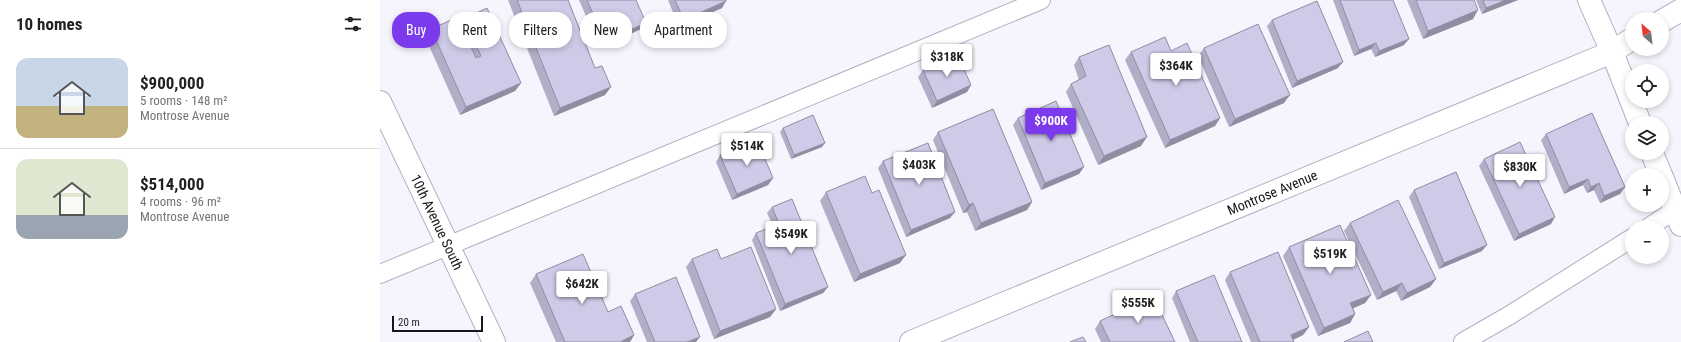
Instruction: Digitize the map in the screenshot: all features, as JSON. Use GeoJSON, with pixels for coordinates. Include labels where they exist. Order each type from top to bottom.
{"type":"FeatureCollection","features":[{"type":"Feature","properties":{"kind":"street"},"geometry":{"type":"LineString","coordinates":[[1589,0],[1612,52],[1637,116]]}},
{"type":"Feature","properties":{"kind":"street"},"geometry":{"type":"LineString","coordinates":[[1669,17],[1681,10]]}},
{"type":"Feature","properties":{"kind":"street","name":"Montrose Avenue"},"geometry":{"type":"LineString","coordinates":[[912,342],[1612,52],[1625,44]]}},
{"type":"Feature","properties":{"kind":"street","name":"10th Avenue South"},"geometry":{"type":"LineString","coordinates":[[380,102],[494,342]]}},
{"type":"Feature","properties":{"kind":"street"},"geometry":{"type":"LineString","coordinates":[[1669,194],[1678,217]]}},
{"type":"Feature","properties":{"kind":"lane"},"geometry":{"type":"LineString","coordinates":[[380,274],[1041,0]]}},
{"type":"Feature","properties":{"kind":"lane"},"geometry":{"type":"LineString","coordinates":[[1463,342],[1510,315],[1625,242]]}},
{"type":"Feature","properties":{"kind":"building"},"geometry":{"type":"Polygon","coordinates":[[[517,0],[568,0],[580,30],[580,48],[587,48],[595,68],[602,66],[611,87],[560,108],[536,48],[572,48],[572,12],[522,12],[517,0]]]}},
{"type":"Feature","properties":{"kind":"building"},"geometry":{"type":"Polygon","coordinates":[[[587,0],[636,0],[641,12],[640,12],[640,26],[632,29],[632,12],[592,12],[587,0]]]}},
{"type":"Feature","properties":{"kind":"building"},"geometry":{"type":"Polygon","coordinates":[[[675,0],[726,0],[702,12],[680,12],[675,0]]]}},
{"type":"Feature","properties":{"kind":"building"},"geometry":{"type":"Polygon","coordinates":[[[1340,0],[1393,0],[1409,39],[1379,51],[1376,43],[1359,50],[1340,0]]]}},
{"type":"Feature","properties":{"kind":"building"},"geometry":{"type":"Polygon","coordinates":[[[1416,0],[1474,0],[1478,10],[1428,31],[1416,0]]]}},
{"type":"Feature","properties":{"kind":"building"},"geometry":{"type":"Polygon","coordinates":[[[1483,0],[1506,0],[1486,8],[1483,0]]]}},
{"type":"Feature","properties":{"kind":"building"},"geometry":{"type":"Polygon","coordinates":[[[1317,1],[1343,62],[1297,81],[1272,20],[1317,1]]]}},
{"type":"Feature","properties":{"kind":"building"},"geometry":{"type":"Polygon","coordinates":[[[487,8],[489,12],[479,12],[487,8]]]}},
{"type":"Feature","properties":{"kind":"building"},"geometry":{"type":"Polygon","coordinates":[[[448,21],[448,48],[472,48],[476,58],[481,56],[477,48],[501,48],[501,39],[521,83],[466,107],[440,48],[440,25],[448,21]]]}},
{"type":"Feature","properties":{"kind":"building"},"geometry":{"type":"Polygon","coordinates":[[[1258,24],[1290,95],[1235,119],[1204,48],[1258,24]]]}},
{"type":"Feature","properties":{"kind":"building"},"geometry":{"type":"Polygon","coordinates":[[[1165,37],[1171,51],[1187,43],[1220,118],[1170,140],[1131,52],[1165,37]]]}},
{"type":"Feature","properties":{"kind":"building"},"geometry":{"type":"Polygon","coordinates":[[[1109,45],[1147,137],[1104,156],[1071,84],[1086,76],[1079,57],[1109,45]]]}},
{"type":"Feature","properties":{"kind":"building"},"geometry":{"type":"Polygon","coordinates":[[[957,54],[971,85],[937,101],[923,70],[957,54]]]}},
{"type":"Feature","properties":{"kind":"building"},"geometry":{"type":"Polygon","coordinates":[[[1056,101],[1084,167],[1045,183],[1018,118],[1056,101]]]}},
{"type":"Feature","properties":{"kind":"building"},"geometry":{"type":"Polygon","coordinates":[[[993,109],[1032,202],[981,223],[973,203],[969,205],[938,132],[993,109]]]}},
{"type":"Feature","properties":{"kind":"building"},"geometry":{"type":"Polygon","coordinates":[[[1592,113],[1625,187],[1604,196],[1599,183],[1591,187],[1588,179],[1569,187],[1546,134],[1592,113]]]}},
{"type":"Feature","properties":{"kind":"building"},"geometry":{"type":"Polygon","coordinates":[[[813,115],[825,143],[794,155],[783,128],[813,115]]]}},
{"type":"Feature","properties":{"kind":"building"},"geometry":{"type":"Polygon","coordinates":[[[757,140],[773,178],[737,194],[720,155],[757,140]]]}},
{"type":"Feature","properties":{"kind":"building"},"geometry":{"type":"Polygon","coordinates":[[[1520,142],[1555,217],[1519,234],[1484,159],[1520,142]]]}},
{"type":"Feature","properties":{"kind":"building"},"geometry":{"type":"Polygon","coordinates":[[[928,143],[955,212],[911,230],[883,161],[928,143]]]}},
{"type":"Feature","properties":{"kind":"building"},"geometry":{"type":"Polygon","coordinates":[[[1456,172],[1487,245],[1444,263],[1414,190],[1456,172]]]}},
{"type":"Feature","properties":{"kind":"building"},"geometry":{"type":"Polygon","coordinates":[[[865,176],[872,193],[879,190],[906,255],[860,274],[826,192],[865,176]]]}},
{"type":"Feature","properties":{"kind":"building"},"geometry":{"type":"Polygon","coordinates":[[[792,199],[828,287],[785,304],[756,233],[779,224],[772,207],[792,199]]]}},
{"type":"Feature","properties":{"kind":"building"},"geometry":{"type":"Polygon","coordinates":[[[1398,200],[1436,279],[1407,293],[1402,283],[1383,292],[1350,223],[1398,200]]]}},
{"type":"Feature","properties":{"kind":"building"},"geometry":{"type":"Polygon","coordinates":[[[1340,225],[1371,295],[1350,303],[1355,314],[1324,328],[1289,247],[1340,225]]]}},
{"type":"Feature","properties":{"kind":"building"},"geometry":{"type":"Polygon","coordinates":[[[751,247],[776,309],[720,331],[692,259],[717,249],[721,259],[751,247]]]}},
{"type":"Feature","properties":{"kind":"building"},"geometry":{"type":"Polygon","coordinates":[[[1278,252],[1309,327],[1291,335],[1294,342],[1260,342],[1230,272],[1278,252]]]}},
{"type":"Feature","properties":{"kind":"building"},"geometry":{"type":"Polygon","coordinates":[[[583,254],[608,312],[621,306],[634,335],[622,342],[565,342],[536,274],[583,254]]]}},
{"type":"Feature","properties":{"kind":"building"},"geometry":{"type":"Polygon","coordinates":[[[1214,275],[1242,342],[1198,342],[1176,291],[1214,275]]]}},
{"type":"Feature","properties":{"kind":"building"},"geometry":{"type":"Polygon","coordinates":[[[676,277],[700,337],[687,342],[655,342],[635,294],[676,277]]]}},
{"type":"Feature","properties":{"kind":"building"},"geometry":{"type":"Polygon","coordinates":[[[1153,296],[1175,342],[1110,342],[1100,321],[1153,296]]]}},
{"type":"Feature","properties":{"kind":"building"},"geometry":{"type":"Polygon","coordinates":[[[1368,331],[1373,342],[1344,342],[1368,331]]]}},
{"type":"Feature","properties":{"kind":"building"},"geometry":{"type":"Polygon","coordinates":[[[1083,337],[1086,342],[1070,342],[1083,337]]]}}]}
